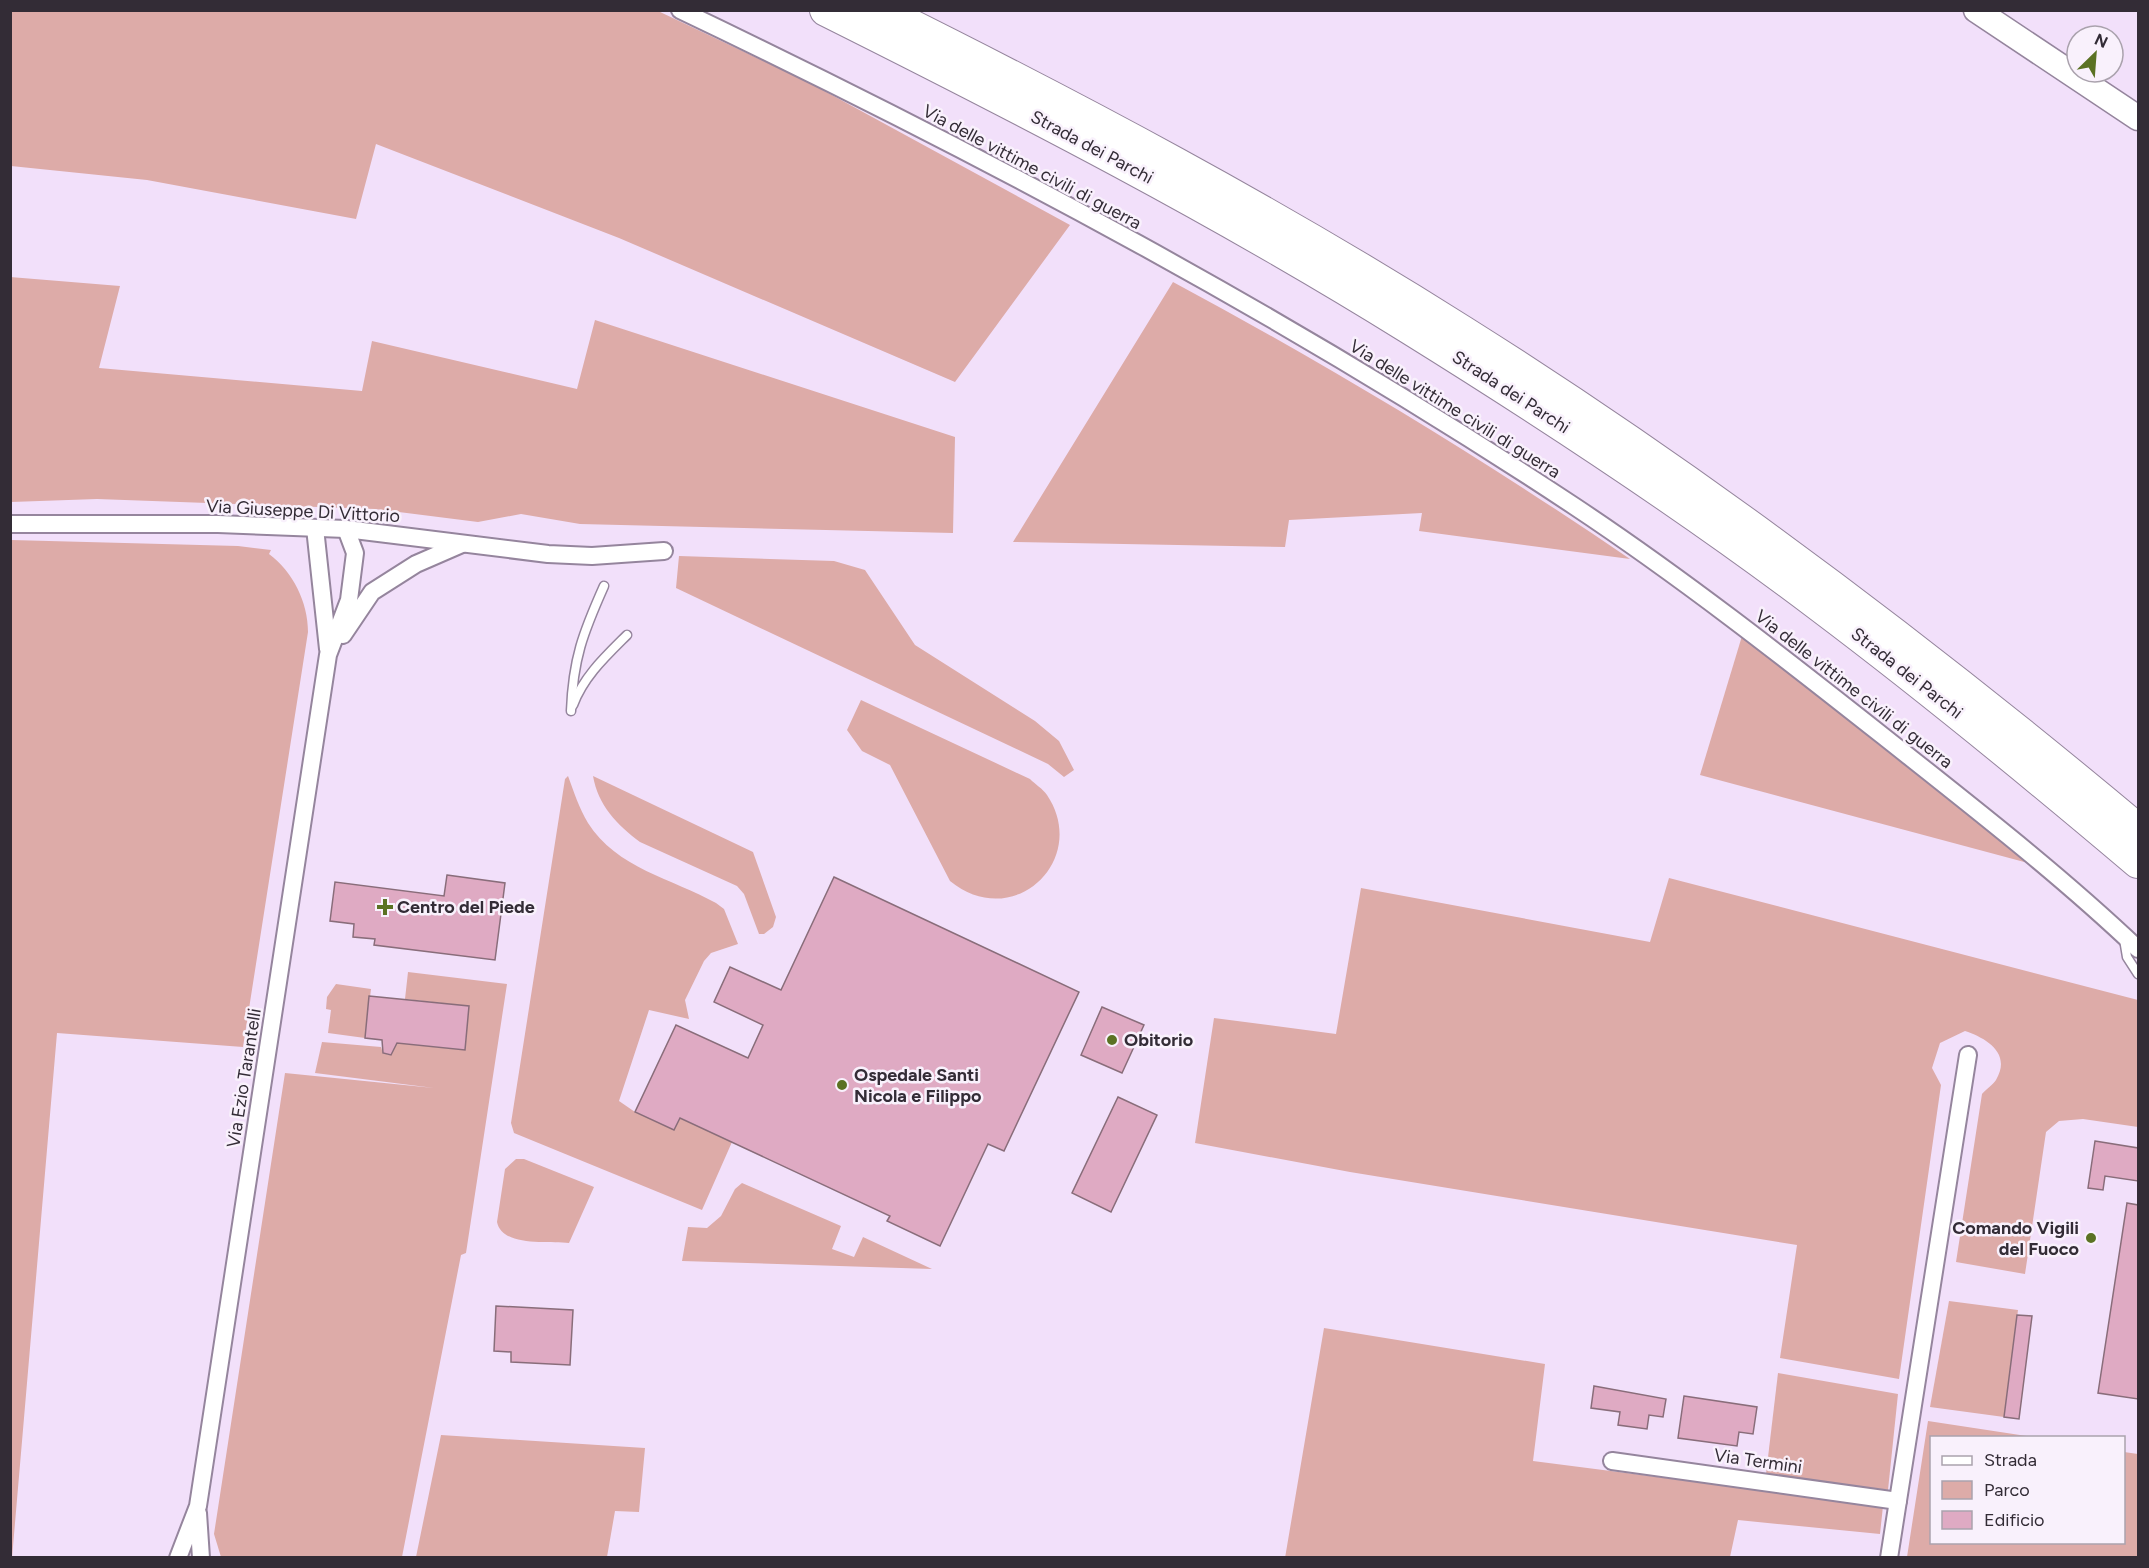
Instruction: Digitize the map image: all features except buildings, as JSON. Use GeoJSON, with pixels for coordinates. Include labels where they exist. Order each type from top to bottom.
{"type":"FeatureCollection","features":[{"type":"Feature","properties":{"kind":"highway","name":"Strada dei Parchi"},"geometry":{"type":"LineString","coordinates":[[826,10],[1019,108],[1207,209],[1406,325],[1514,394],[1654,487],[1815,602],[2011,755],[2139,862]]}},
{"type":"Feature","properties":{"kind":"highway","name":"Strada dei Parchi"},"geometry":{"type":"LineString","coordinates":[[880,10],[1026,84],[1214,185],[1371,276],[1511,363],[1672,470],[1821,576],[1970,690],[2139,830]]}},
{"type":"Feature","properties":{"kind":"main road"},"geometry":{"type":"LineString","coordinates":[[1976,10],[2139,118]]}},
{"type":"Feature","properties":{"kind":"street","name":"Via delle vittime civili di guerra"},"geometry":{"type":"LineString","coordinates":[[680,10],[986,160],[1268,315],[1576,507],[1724,613],[1864,721],[1971,806],[2139,949]]}},
{"type":"Feature","properties":{"kind":"street","name":"Via Giuseppe Di Vittorio"},"geometry":{"type":"LineString","coordinates":[[10,524],[218,524],[346,529],[592,556],[664,551]]}},
{"type":"Feature","properties":{"kind":"street"},"geometry":{"type":"LineString","coordinates":[[315,528],[328,655]]}},
{"type":"Feature","properties":{"kind":"street"},"geometry":{"type":"LineString","coordinates":[[328,655],[349,600],[355,553],[346,529]]}},
{"type":"Feature","properties":{"kind":"street"},"geometry":{"type":"LineString","coordinates":[[328,655],[372,592],[416,564],[465,543]]}},
{"type":"Feature","properties":{"kind":"street","name":"Via Ezio Tarantelli"},"geometry":{"type":"LineString","coordinates":[[198,1506],[328,655]]}},
{"type":"Feature","properties":{"kind":"street"},"geometry":{"type":"LineString","coordinates":[[1889,1557],[1968,1055]]}},
{"type":"Feature","properties":{"kind":"street","name":"Via Termini"},"geometry":{"type":"LineString","coordinates":[[1612,1461],[1898,1501]]}},
{"type":"Feature","properties":{"kind":"street"},"geometry":{"type":"LineString","coordinates":[[178,1557],[198,1506]]}},
{"type":"Feature","properties":{"kind":"street"},"geometry":{"type":"LineString","coordinates":[[198,1506],[201,1557]]}},
{"type":"Feature","properties":{"kind":"lane"},"geometry":{"type":"LineString","coordinates":[[604,586],[579,646],[572,674],[571,711],[578,693],[600,661],[627,635]]}},
{"type":"Feature","properties":{"kind":"lane"},"geometry":{"type":"LineString","coordinates":[[2124,935],[2127,957],[2139,974]]}},
{"type":"Feature","properties":{"kind":"green space"},"geometry":{"type":"Polygon","coordinates":[[[11,10],[658,11],[808,82],[1070,225],[955,382],[619,238],[376,144],[356,219],[147,180],[11,166],[11,10]]]}},
{"type":"Feature","properties":{"kind":"green space"},"geometry":{"type":"Polygon","coordinates":[[[10,277],[120,286],[99,368],[362,391],[372,341],[577,389],[595,320],[955,437],[953,533],[580,524],[521,514],[478,522],[375,509],[97,499],[11,502],[10,277]]]}},
{"type":"Feature","properties":{"kind":"green space"},"geometry":{"type":"Polygon","coordinates":[[[1173,282],[1405,414],[1630,559],[1419,531],[1422,513],[1289,520],[1285,547],[1013,542],[1173,282]]]}},
{"type":"Feature","properties":{"kind":"green space"},"geometry":{"type":"Polygon","coordinates":[[[11,540],[238,546],[271,550],[269,554],[278,561],[298,588],[305,610],[308,632],[243,1047],[57,1033],[12,1558],[11,540]]]}},
{"type":"Feature","properties":{"kind":"green space"},"geometry":{"type":"Polygon","coordinates":[[[679,556],[834,561],[865,570],[915,645],[1035,721],[1059,741],[1074,770],[1064,777],[1048,764],[676,588],[679,556]]]}},
{"type":"Feature","properties":{"kind":"green space"},"geometry":{"type":"Polygon","coordinates":[[[1742,636],[2028,863],[1700,775],[1742,636]]]}},
{"type":"Feature","properties":{"kind":"green space"},"geometry":{"type":"Polygon","coordinates":[[[861,700],[1030,779],[1047,795],[1058,819],[1059,843],[1052,864],[1039,882],[1020,894],[998,898],[974,895],[950,881],[890,765],[862,751],[847,730],[861,700]]]}},
{"type":"Feature","properties":{"kind":"green space"},"geometry":{"type":"Polygon","coordinates":[[[568,776],[588,823],[600,838],[629,862],[716,903],[724,909],[738,944],[711,953],[704,961],[685,1000],[689,1019],[649,1010],[619,1101],[635,1112],[674,1130],[680,1118],[732,1142],[702,1210],[514,1133],[511,1123],[565,779],[568,776]]]}},
{"type":"Feature","properties":{"kind":"green space"},"geometry":{"type":"Polygon","coordinates":[[[593,776],[753,852],[776,917],[773,927],[764,934],[759,934],[744,894],[737,886],[640,842],[610,814],[599,796],[593,776]]]}},
{"type":"Feature","properties":{"kind":"green space"},"geometry":{"type":"Polygon","coordinates":[[[1669,878],[2138,1000],[2138,1127],[2083,1119],[2059,1121],[2046,1132],[2025,1274],[1956,1262],[1982,1094],[1996,1080],[2001,1062],[1999,1054],[1988,1042],[1965,1031],[1940,1043],[1932,1068],[1941,1085],[1899,1379],[1780,1358],[1797,1245],[1350,1172],[1195,1143],[1214,1018],[1336,1034],[1361,888],[1650,942],[1669,878]]]}},
{"type":"Feature","properties":{"kind":"green space"},"geometry":{"type":"Polygon","coordinates":[[[408,972],[507,984],[466,1253],[461,1255],[402,1557],[221,1557],[214,1534],[285,1073],[434,1088],[315,1073],[322,1042],[381,1047],[383,1053],[390,1055],[397,1043],[465,1050],[469,1006],[405,999],[408,972]]]}},
{"type":"Feature","properties":{"kind":"green space"},"geometry":{"type":"Polygon","coordinates":[[[336,984],[371,989],[365,1038],[328,1033],[331,1010],[326,1009],[327,997],[336,984]]]}},
{"type":"Feature","properties":{"kind":"green space"},"geometry":{"type":"Polygon","coordinates":[[[516,1159],[524,1159],[594,1187],[569,1243],[516,1239],[507,1236],[501,1230],[497,1222],[505,1169],[516,1159]]]}},
{"type":"Feature","properties":{"kind":"green space"},"geometry":{"type":"Polygon","coordinates":[[[742,1183],[841,1226],[832,1249],[854,1257],[863,1237],[932,1269],[682,1261],[688,1227],[707,1228],[721,1216],[735,1189],[742,1183]]]}},
{"type":"Feature","properties":{"kind":"green space"},"geometry":{"type":"Polygon","coordinates":[[[1949,1301],[2018,1310],[2004,1417],[1930,1407],[1949,1301]]]}},
{"type":"Feature","properties":{"kind":"green space"},"geometry":{"type":"Polygon","coordinates":[[[1324,1328],[1545,1364],[1533,1461],[1883,1506],[1880,1534],[1738,1520],[1730,1557],[1285,1558],[1324,1328]]]}},
{"type":"Feature","properties":{"kind":"green space"},"geometry":{"type":"Polygon","coordinates":[[[1778,1373],[1898,1394],[1888,1490],[1766,1474],[1778,1373]]]}},
{"type":"Feature","properties":{"kind":"green space"},"geometry":{"type":"Polygon","coordinates":[[[1928,1421],[2026,1436],[1930,1436],[1930,1544],[2125,1544],[2125,1452],[2138,1454],[2138,1557],[1907,1557],[1928,1421]]]}},
{"type":"Feature","properties":{"kind":"green space"},"geometry":{"type":"Polygon","coordinates":[[[441,1435],[645,1448],[639,1512],[615,1511],[607,1557],[416,1557],[441,1435]]]}},
{"type":"Feature","properties":{"kind":"place","name":"Centro del Piede"},"geometry":{"type":"Point","coordinates":[385,907]}},
{"type":"Feature","properties":{"kind":"place","name":"Obitorio"},"geometry":{"type":"Point","coordinates":[1112,1040]}},
{"type":"Feature","properties":{"kind":"place","name":"Ospedale Santi Nicola e Filippo"},"geometry":{"type":"Point","coordinates":[842,1085]}},
{"type":"Feature","properties":{"kind":"place","name":"Comando Vigili del Fuoco"},"geometry":{"type":"Point","coordinates":[2091,1238]}}]}
